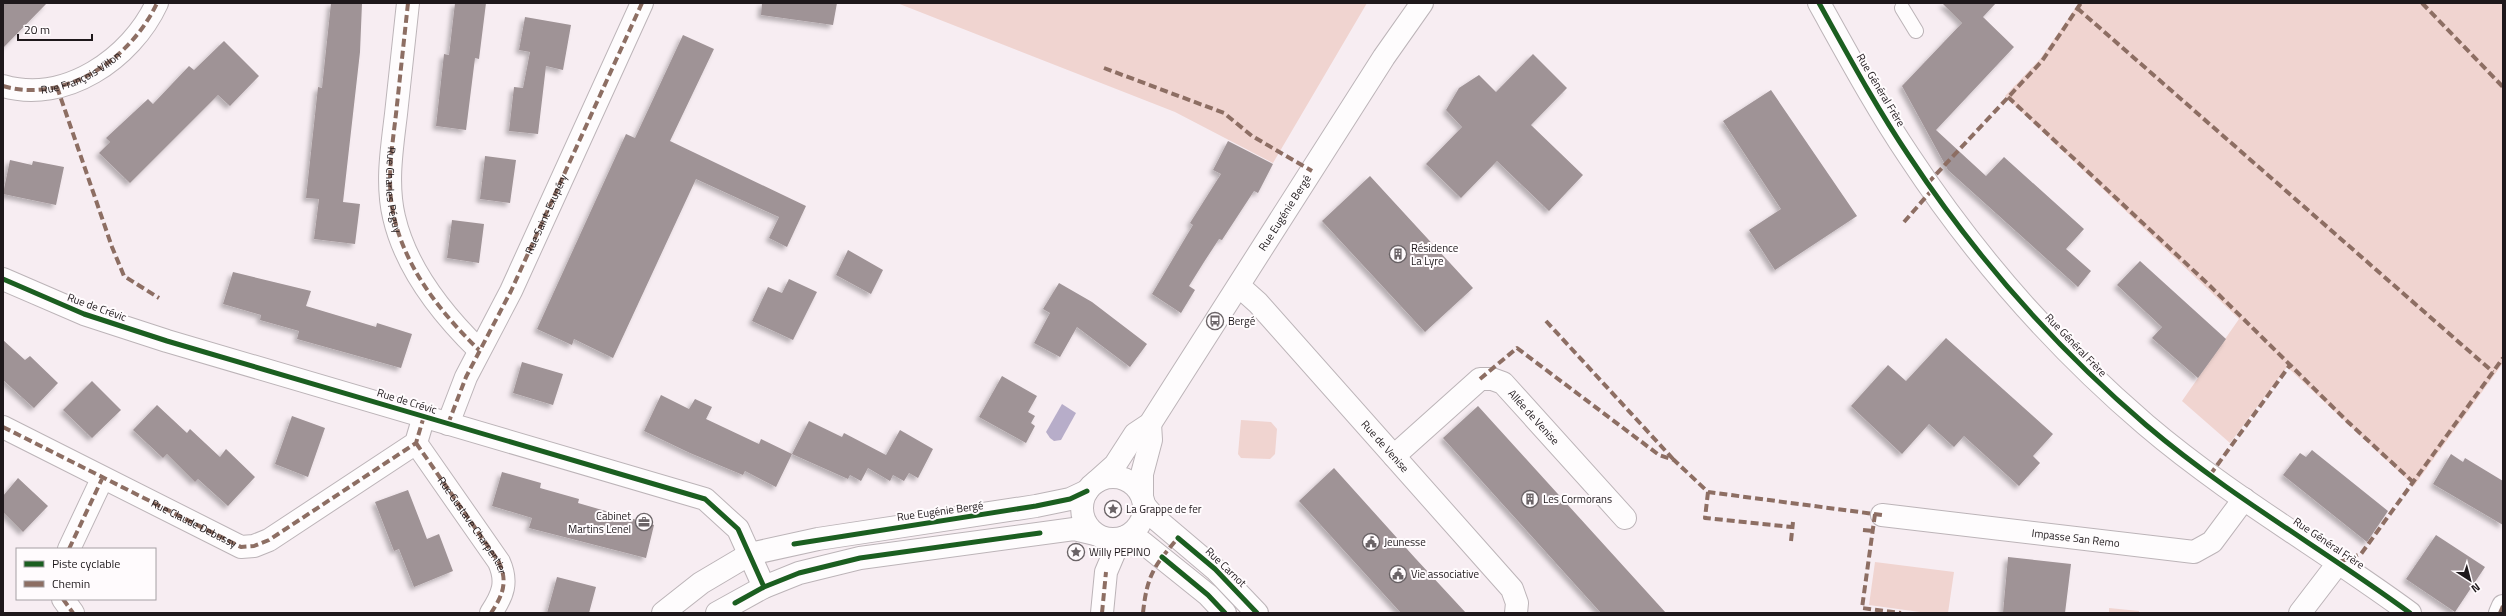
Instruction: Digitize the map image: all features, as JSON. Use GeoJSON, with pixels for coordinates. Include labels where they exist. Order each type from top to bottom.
{"type":"FeatureCollection","features":[{"type":"Feature","properties":{"kind":"street","name":"Rue François Villon"},"geometry":{"type":"LineString","coordinates":[[3,86],[18,90],[36,91],[81,80],[130,43],[145,26],[157,3]]}},
{"type":"Feature","properties":{"kind":"street","name":"Rue Charles Péguy"},"geometry":{"type":"LineString","coordinates":[[408,3],[390,165],[394,217],[403,242],[433,300],[454,326],[479,350]]}},
{"type":"Feature","properties":{"kind":"street","name":"Rue Saint-Exupéry"},"geometry":{"type":"LineString","coordinates":[[448,424],[479,350],[511,291],[642,3]]}},
{"type":"Feature","properties":{"kind":"street","name":"Rue Général Frère"},"geometry":{"type":"LineString","coordinates":[[1819,3],[1867,88],[1908,155],[1984,259],[2022,303],[2096,380],[2177,450],[2244,499],[2339,562],[2410,613]]}},
{"type":"Feature","properties":{"kind":"street","name":"Rue Eugénie Bergé"},"geometry":{"type":"LineString","coordinates":[[663,613],[702,583],[750,554],[818,539],[1036,506],[1070,499],[1092,486],[1115,466],[1135,434],[1150,424],[1418,4]]}},
{"type":"Feature","properties":{"kind":"street","name":"Rue de Crévic"},"geometry":{"type":"LineString","coordinates":[[3,279],[84,314],[122,327],[705,499],[731,520],[750,554],[764,587]]}},
{"type":"Feature","properties":{"kind":"street","name":"Rue de Venise"},"geometry":{"type":"LineString","coordinates":[[1239,286],[1258,303],[1512,589],[1517,602],[1516,613]]}},
{"type":"Feature","properties":{"kind":"street","name":"Allée de Venise"},"geometry":{"type":"LineString","coordinates":[[1394,456],[1480,379],[1492,379],[1503,383],[1625,518]]}},
{"type":"Feature","properties":{"kind":"street"},"geometry":{"type":"LineString","coordinates":[[416,443],[424,416]]}},
{"type":"Feature","properties":{"kind":"street"},"geometry":{"type":"LineString","coordinates":[[1102,613],[1106,572],[1123,538],[1140,525],[1143,500],[1143,469],[1151,440],[1150,424]]}},
{"type":"Feature","properties":{"kind":"street","name":"Rue Claude Debussy"},"geometry":{"type":"LineString","coordinates":[[3,427],[102,479],[241,547],[254,546],[269,540],[416,443]]}},
{"type":"Feature","properties":{"kind":"street","name":"Rue Gustave Charpentier"},"geometry":{"type":"LineString","coordinates":[[416,443],[501,568],[505,585],[499,600],[491,613]]}},
{"type":"Feature","properties":{"kind":"street"},"geometry":{"type":"LineString","coordinates":[[1095,534],[1086,525],[1082,514],[1083,502],[1092,486],[1111,477],[1127,480],[1136,486],[1143,500]]}},
{"type":"Feature","properties":{"kind":"street"},"geometry":{"type":"LineString","coordinates":[[69,548],[102,479]]}},
{"type":"Feature","properties":{"kind":"street","name":"Impasse San Remo"},"geometry":{"type":"LineString","coordinates":[[1882,515],[2194,552],[2212,542],[2244,499]]}},
{"type":"Feature","properties":{"kind":"street","name":"Rue Carnot"},"geometry":{"type":"LineString","coordinates":[[1143,500],[1156,519],[1215,569],[1257,613]]}},
{"type":"Feature","properties":{"kind":"street"},"geometry":{"type":"LineString","coordinates":[[717,613],[764,587],[799,573],[860,558],[1074,529],[1095,534],[1106,539],[1123,538],[1142,542],[1208,595],[1225,613]]}},
{"type":"Feature","properties":{"kind":"street"},"geometry":{"type":"LineString","coordinates":[[2300,613],[2339,562]]}},
{"type":"Feature","properties":{"kind":"street"},"geometry":{"type":"LineString","coordinates":[[64,600],[72,613]]}},
{"type":"Feature","properties":{"kind":"street"},"geometry":{"type":"LineString","coordinates":[[2500,613],[2503,606]]}},
{"type":"Feature","properties":{"kind":"lane"},"geometry":{"type":"LineString","coordinates":[[1902,8],[1916,31]]}},
{"type":"Feature","properties":{"kind":"shaded area"},"geometry":{"type":"Polygon","coordinates":[[[897,3],[1367,3],[1273,163],[1175,112],[897,3]]]}},
{"type":"Feature","properties":{"kind":"shaded area"},"geometry":{"type":"Polygon","coordinates":[[[2079,3],[2503,3],[2503,363],[2414,486],[2287,367],[2230,443],[2182,401],[2239,319],[2005,96],[2040,59],[2079,3]]]}},
{"type":"Feature","properties":{"kind":"shaded area"},"geometry":{"type":"Polygon","coordinates":[[[1062,404],[1076,413],[1061,440],[1054,441],[1046,432],[1062,404]]]}},
{"type":"Feature","properties":{"kind":"shaded area"},"geometry":{"type":"Polygon","coordinates":[[[1241,420],[1271,422],[1277,429],[1275,454],[1270,459],[1241,458],[1238,454],[1241,420]]]}},
{"type":"Feature","properties":{"kind":"shaded area"},"geometry":{"type":"Polygon","coordinates":[[[1875,562],[1954,572],[1948,613],[1927,613],[1869,605],[1875,562]]]}},
{"type":"Feature","properties":{"kind":"shaded area"},"geometry":{"type":"Polygon","coordinates":[[[2109,608],[2139,611],[2139,613],[2109,613],[2109,608]]]}},
{"type":"Feature","properties":{"kind":"building"},"geometry":{"type":"Polygon","coordinates":[[[3,3],[47,3],[3,48],[3,3]]]}},
{"type":"Feature","properties":{"kind":"building"},"geometry":{"type":"Polygon","coordinates":[[[331,3],[362,3],[360,52],[343,202],[360,204],[355,244],[314,239],[319,199],[306,198],[318,87],[322,88],[331,3]]]}},
{"type":"Feature","properties":{"kind":"building"},"geometry":{"type":"Polygon","coordinates":[[[455,3],[486,3],[479,59],[475,58],[466,130],[436,126],[444,54],[449,55],[455,3]]]}},
{"type":"Feature","properties":{"kind":"building"},"geometry":{"type":"Polygon","coordinates":[[[762,3],[837,3],[833,25],[761,15],[762,3]]]}},
{"type":"Feature","properties":{"kind":"building"},"geometry":{"type":"Polygon","coordinates":[[[1942,3],[1996,3],[1983,17],[2014,47],[1936,130],[1986,176],[2004,157],[2084,229],[2066,249],[2091,271],[2078,287],[1948,170],[1902,86],[1962,23],[1942,3]]]}},
{"type":"Feature","properties":{"kind":"building"},"geometry":{"type":"Polygon","coordinates":[[[525,17],[571,25],[563,70],[546,66],[538,134],[509,131],[514,87],[523,88],[530,52],[519,50],[525,17]]]}},
{"type":"Feature","properties":{"kind":"building"},"geometry":{"type":"Polygon","coordinates":[[[683,35],[714,49],[670,141],[806,206],[787,247],[769,238],[779,217],[696,179],[613,358],[574,339],[572,345],[537,329],[626,134],[635,138],[683,35]]]}},
{"type":"Feature","properties":{"kind":"building"},"geometry":{"type":"Polygon","coordinates":[[[224,41],[259,76],[230,106],[218,95],[130,183],[99,153],[110,142],[106,138],[148,99],[153,104],[189,66],[194,70],[224,41]]]}},
{"type":"Feature","properties":{"kind":"building"},"geometry":{"type":"Polygon","coordinates":[[[1533,54],[1567,88],[1531,125],[1583,175],[1549,211],[1497,161],[1461,198],[1426,164],[1462,127],[1446,110],[1459,88],[1479,75],[1496,92],[1533,54]]]}},
{"type":"Feature","properties":{"kind":"building"},"geometry":{"type":"Polygon","coordinates":[[[1771,90],[1857,216],[1775,270],[1749,230],[1781,209],[1723,121],[1771,90]]]}},
{"type":"Feature","properties":{"kind":"building"},"geometry":{"type":"Polygon","coordinates":[[[1228,141],[1273,164],[1258,193],[1254,191],[1222,240],[1219,239],[1189,286],[1195,290],[1181,313],[1152,294],[1193,225],[1190,223],[1221,174],[1213,170],[1228,141]]]}},
{"type":"Feature","properties":{"kind":"building"},"geometry":{"type":"Polygon","coordinates":[[[485,156],[516,160],[510,203],[480,199],[485,156]]]}},
{"type":"Feature","properties":{"kind":"building"},"geometry":{"type":"Polygon","coordinates":[[[10,160],[32,165],[33,161],[64,167],[56,205],[3,194],[10,160]]]}},
{"type":"Feature","properties":{"kind":"building","name":"Résidence La Lyre"},"geometry":{"type":"Polygon","coordinates":[[[1370,176],[1473,288],[1425,332],[1322,221],[1370,176]]]}},
{"type":"Feature","properties":{"kind":"building"},"geometry":{"type":"Polygon","coordinates":[[[452,220],[484,224],[479,263],[447,258],[452,220]]]}},
{"type":"Feature","properties":{"kind":"building"},"geometry":{"type":"Polygon","coordinates":[[[848,250],[883,270],[871,294],[836,275],[848,250]]]}},
{"type":"Feature","properties":{"kind":"building"},"geometry":{"type":"Polygon","coordinates":[[[2140,261],[2226,339],[2198,378],[2152,338],[2162,327],[2117,285],[2140,261]]]}},
{"type":"Feature","properties":{"kind":"building"},"geometry":{"type":"Polygon","coordinates":[[[233,272],[311,291],[306,306],[376,327],[377,323],[412,334],[401,368],[297,339],[299,331],[260,320],[261,315],[223,304],[233,272]]]}},
{"type":"Feature","properties":{"kind":"building"},"geometry":{"type":"Polygon","coordinates":[[[789,279],[817,292],[793,340],[752,321],[768,287],[782,293],[789,279]]]}},
{"type":"Feature","properties":{"kind":"building"},"geometry":{"type":"Polygon","coordinates":[[[1059,283],[1092,302],[1147,344],[1130,367],[1077,327],[1060,357],[1034,343],[1050,313],[1043,309],[1059,283]]]}},
{"type":"Feature","properties":{"kind":"building"},"geometry":{"type":"Polygon","coordinates":[[[1946,338],[2053,434],[2033,456],[2040,463],[2019,486],[1964,436],[1954,447],[1929,424],[1902,454],[1851,406],[1888,365],[1906,381],[1946,338]]]}},
{"type":"Feature","properties":{"kind":"building"},"geometry":{"type":"Polygon","coordinates":[[[3,340],[25,360],[30,356],[58,383],[34,408],[3,380],[3,340]]]}},
{"type":"Feature","properties":{"kind":"building"},"geometry":{"type":"Polygon","coordinates":[[[522,362],[563,374],[553,405],[513,393],[522,362]]]}},
{"type":"Feature","properties":{"kind":"building"},"geometry":{"type":"Polygon","coordinates":[[[1002,376],[1037,396],[1028,412],[1035,416],[1031,423],[1035,426],[1026,443],[979,417],[1002,376]]]}},
{"type":"Feature","properties":{"kind":"building"},"geometry":{"type":"Polygon","coordinates":[[[92,381],[121,410],[92,438],[63,410],[92,381]]]}},
{"type":"Feature","properties":{"kind":"building"},"geometry":{"type":"Polygon","coordinates":[[[661,395],[689,409],[695,399],[712,407],[706,419],[759,444],[761,439],[792,454],[776,487],[745,471],[743,475],[690,453],[644,431],[661,395]]]}},
{"type":"Feature","properties":{"kind":"building"},"geometry":{"type":"Polygon","coordinates":[[[157,405],[187,433],[190,429],[220,457],[226,449],[255,477],[228,506],[198,479],[195,482],[167,454],[163,458],[133,430],[157,405]]]}},
{"type":"Feature","properties":{"kind":"building","name":"Les Cormorans"},"geometry":{"type":"Polygon","coordinates":[[[1478,406],[1666,613],[1601,613],[1443,438],[1478,406]]]}},
{"type":"Feature","properties":{"kind":"building"},"geometry":{"type":"Polygon","coordinates":[[[292,416],[325,428],[308,477],[275,464],[292,416]]]}},
{"type":"Feature","properties":{"kind":"building"},"geometry":{"type":"Polygon","coordinates":[[[809,421],[842,437],[844,433],[886,455],[900,430],[933,449],[918,478],[909,473],[904,481],[893,475],[890,481],[868,468],[861,481],[850,475],[848,479],[792,454],[809,421]]]}},
{"type":"Feature","properties":{"kind":"building"},"geometry":{"type":"Polygon","coordinates":[[[2312,450],[2388,511],[2367,542],[2283,475],[2300,453],[2306,457],[2312,450]]]}},
{"type":"Feature","properties":{"kind":"building"},"geometry":{"type":"Polygon","coordinates":[[[2451,454],[2463,462],[2465,458],[2503,481],[2503,525],[2433,484],[2451,454]]]}},
{"type":"Feature","properties":{"kind":"building"},"geometry":{"type":"Polygon","coordinates":[[[1334,468],[1466,613],[1401,613],[1299,501],[1334,468]]]}},
{"type":"Feature","properties":{"kind":"building"},"geometry":{"type":"Polygon","coordinates":[[[502,472],[541,483],[540,488],[579,499],[578,503],[654,525],[646,558],[529,528],[532,518],[492,506],[502,472]]]}},
{"type":"Feature","properties":{"kind":"building"},"geometry":{"type":"Polygon","coordinates":[[[18,478],[48,506],[23,532],[3,512],[3,496],[18,478]]]}},
{"type":"Feature","properties":{"kind":"building"},"geometry":{"type":"Polygon","coordinates":[[[408,490],[427,539],[439,534],[453,571],[414,587],[399,549],[394,551],[375,502],[408,490]]]}},
{"type":"Feature","properties":{"kind":"building"},"geometry":{"type":"Polygon","coordinates":[[[2436,535],[2485,567],[2455,612],[2406,579],[2436,535]]]}},
{"type":"Feature","properties":{"kind":"building"},"geometry":{"type":"Polygon","coordinates":[[[2008,557],[2071,564],[2065,613],[2003,613],[2008,557]]]}},
{"type":"Feature","properties":{"kind":"building"},"geometry":{"type":"Polygon","coordinates":[[[557,577],[596,587],[589,613],[547,613],[557,577]]]}},
{"type":"Feature","properties":{"kind":"marked path"},"geometry":{"type":"LineString","coordinates":[[3,86],[26,90],[50,88],[72,82],[94,72],[113,59],[131,42],[157,3]]}},
{"type":"Feature","properties":{"kind":"marked path"},"geometry":{"type":"LineString","coordinates":[[408,3],[390,166],[390,191],[394,217],[407,255],[416,272],[451,321],[479,350]]}},
{"type":"Feature","properties":{"kind":"marked path"},"geometry":{"type":"LineString","coordinates":[[448,424],[466,377],[511,291],[642,3]]}},
{"type":"Feature","properties":{"kind":"marked path"},"geometry":{"type":"LineString","coordinates":[[1928,183],[2042,61],[2081,3]]}},
{"type":"Feature","properties":{"kind":"marked path"},"geometry":{"type":"LineString","coordinates":[[2422,3],[2503,87]]}},
{"type":"Feature","properties":{"kind":"marked path"},"geometry":{"type":"LineString","coordinates":[[2077,8],[2493,372]]}},
{"type":"Feature","properties":{"kind":"marked path"},"geometry":{"type":"LineString","coordinates":[[1104,68],[1224,113],[1252,136],[1312,171]]}},
{"type":"Feature","properties":{"kind":"marked path"},"geometry":{"type":"LineString","coordinates":[[57,87],[112,247],[124,276],[159,298]]}},
{"type":"Feature","properties":{"kind":"marked path"},"geometry":{"type":"LineString","coordinates":[[2008,97],[2208,284],[2348,422],[2413,482]]}},
{"type":"Feature","properties":{"kind":"marked path"},"geometry":{"type":"LineString","coordinates":[[1904,222],[1932,190]]}},
{"type":"Feature","properties":{"kind":"marked path"},"geometry":{"type":"LineString","coordinates":[[1546,321],[1673,459]]}},
{"type":"Feature","properties":{"kind":"marked path"},"geometry":{"type":"LineString","coordinates":[[1480,379],[1517,348],[1659,455],[1674,460],[1708,492],[1882,515]]}},
{"type":"Feature","properties":{"kind":"marked path"},"geometry":{"type":"LineString","coordinates":[[2339,562],[2361,554],[2503,358]]}},
{"type":"Feature","properties":{"kind":"marked path"},"geometry":{"type":"LineString","coordinates":[[2210,475],[2290,365]]}},
{"type":"Feature","properties":{"kind":"marked path"},"geometry":{"type":"LineString","coordinates":[[3,427],[241,547],[254,546],[269,540],[416,443],[424,416]]}},
{"type":"Feature","properties":{"kind":"marked path"},"geometry":{"type":"LineString","coordinates":[[416,443],[499,562],[502,569],[504,582],[499,600],[491,613]]}},
{"type":"Feature","properties":{"kind":"marked path"},"geometry":{"type":"LineString","coordinates":[[69,548],[102,479]]}},
{"type":"Feature","properties":{"kind":"marked path"},"geometry":{"type":"LineString","coordinates":[[1708,492],[1705,518],[1792,527]]}},
{"type":"Feature","properties":{"kind":"marked path"},"geometry":{"type":"LineString","coordinates":[[1875,514],[1862,608],[1901,613]]}},
{"type":"Feature","properties":{"kind":"marked path"},"geometry":{"type":"LineString","coordinates":[[1791,541],[1793,522]]}},
{"type":"Feature","properties":{"kind":"marked path"},"geometry":{"type":"LineString","coordinates":[[1863,530],[1873,531]]}},
{"type":"Feature","properties":{"kind":"marked path"},"geometry":{"type":"LineString","coordinates":[[1143,613],[1147,589],[1153,572],[1157,564],[1178,538]]}},
{"type":"Feature","properties":{"kind":"marked path"},"geometry":{"type":"LineString","coordinates":[[1102,613],[1106,572]]}},
{"type":"Feature","properties":{"kind":"marked path"},"geometry":{"type":"LineString","coordinates":[[64,600],[73,613]]}},
{"type":"Feature","properties":{"kind":"marked path"},"geometry":{"type":"LineString","coordinates":[[2500,613],[2503,606]]}},
{"type":"Feature","properties":{"kind":"cycle path"},"geometry":{"type":"LineString","coordinates":[[1819,3],[1862,81],[1885,119],[1934,193],[1989,264],[2048,332],[2112,395],[2177,451],[2410,613]]}},
{"type":"Feature","properties":{"kind":"cycle path"},"geometry":{"type":"LineString","coordinates":[[3,279],[84,314],[167,341],[705,499],[738,529],[764,587]]}},
{"type":"Feature","properties":{"kind":"cycle path"},"geometry":{"type":"LineString","coordinates":[[794,544],[1036,506],[1070,499],[1087,491]]}},
{"type":"Feature","properties":{"kind":"cycle path"},"geometry":{"type":"LineString","coordinates":[[735,603],[764,587],[799,573],[860,558],[1040,533]]}},
{"type":"Feature","properties":{"kind":"cycle path"},"geometry":{"type":"LineString","coordinates":[[1178,538],[1215,569],[1257,613]]}},
{"type":"Feature","properties":{"kind":"cycle path"},"geometry":{"type":"LineString","coordinates":[[1162,557],[1208,595],[1225,613]]}},
{"type":"Feature","properties":{"kind":"place","name":"Résidence La Lyre"},"geometry":{"type":"Point","coordinates":[1398,254]}},
{"type":"Feature","properties":{"kind":"place","name":"Bergé"},"geometry":{"type":"Point","coordinates":[1215,321]}},
{"type":"Feature","properties":{"kind":"place","name":"Les Cormorans"},"geometry":{"type":"Point","coordinates":[1530,499]}},
{"type":"Feature","properties":{"kind":"place","name":"La Grappe de fer"},"geometry":{"type":"Point","coordinates":[1113,509]}},
{"type":"Feature","properties":{"kind":"place","name":"Cabinet Martins Lenel"},"geometry":{"type":"Point","coordinates":[644,522]}},
{"type":"Feature","properties":{"kind":"place","name":"Jeunesse"},"geometry":{"type":"Point","coordinates":[1371,542]}},
{"type":"Feature","properties":{"kind":"place","name":"Willy PEPINO"},"geometry":{"type":"Point","coordinates":[1076,552]}},
{"type":"Feature","properties":{"kind":"place","name":"Vie associative"},"geometry":{"type":"Point","coordinates":[1398,574]}}]}
